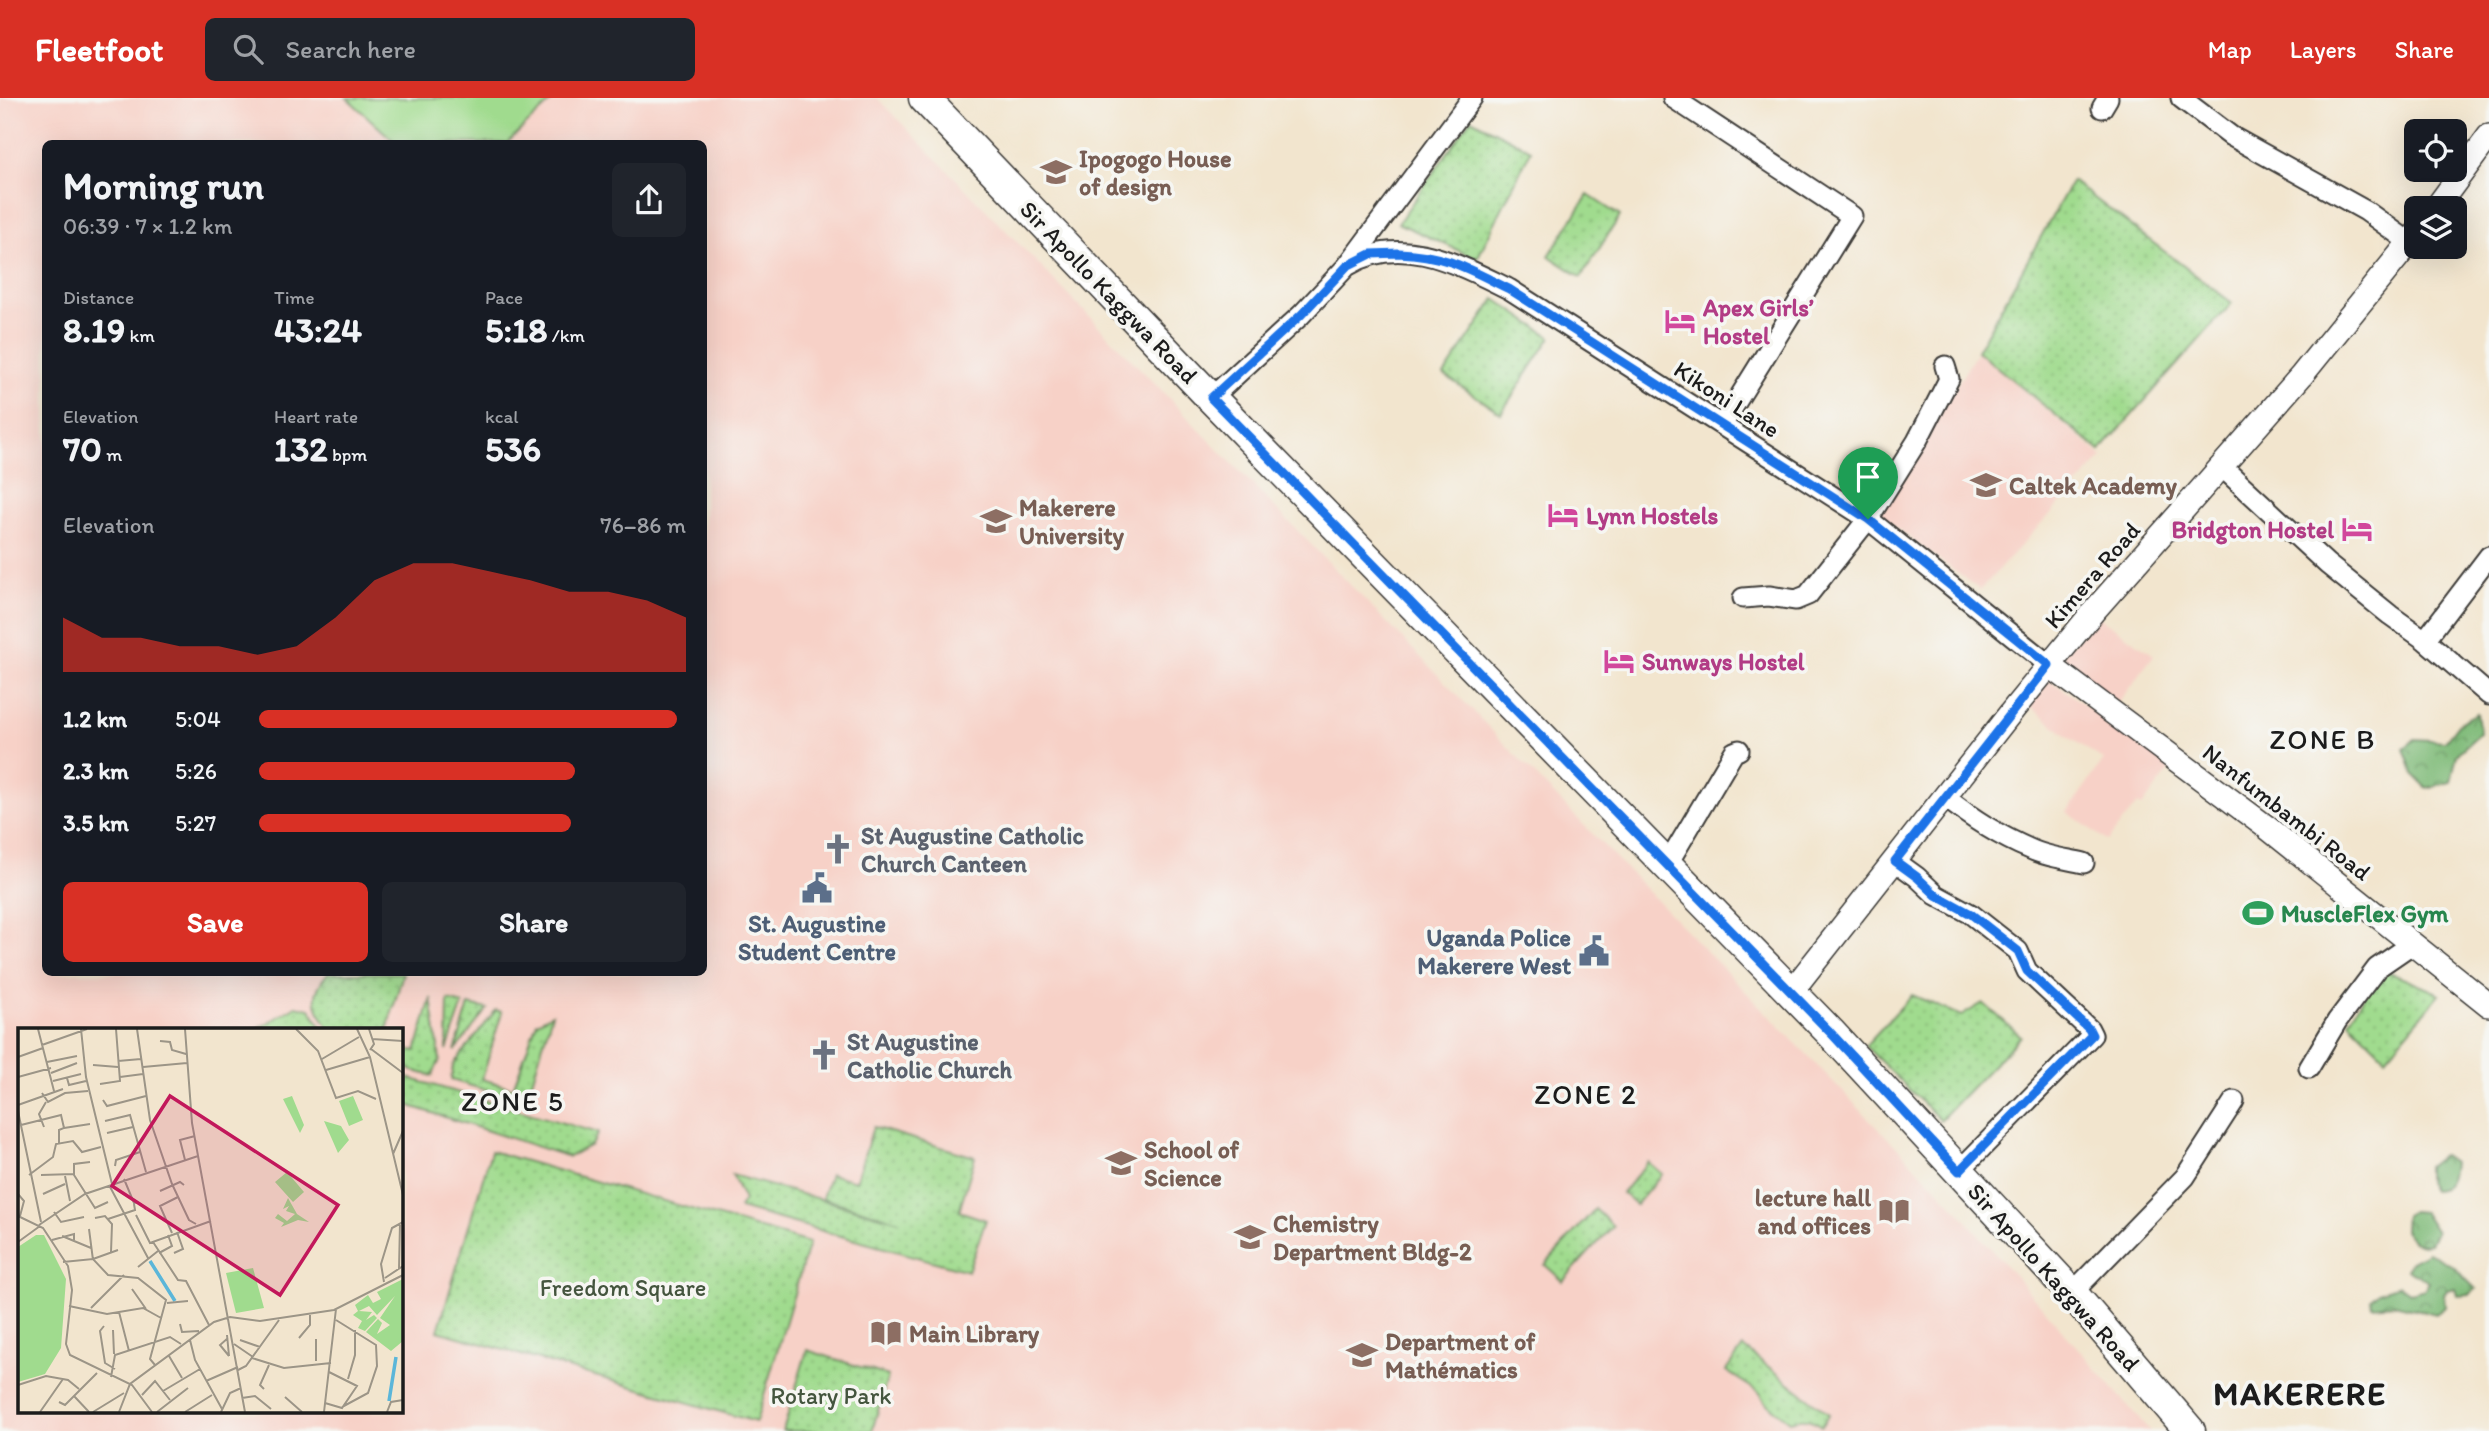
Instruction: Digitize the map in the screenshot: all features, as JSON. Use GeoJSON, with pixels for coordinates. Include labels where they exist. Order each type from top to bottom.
{"type":"FeatureCollection","features":[{"type":"Feature","properties":{"kind":"main road","name":"Sir Apollo Kaggwa Road"},"geometry":{"type":"LineString","coordinates":[[924,98],[1211,398],[1791,992],[2072,1293],[2190,1431]]}},
{"type":"Feature","properties":{"kind":"street"},"geometry":{"type":"LineString","coordinates":[[1211,398],[1301,315],[1347,266],[1472,98]]}},
{"type":"Feature","properties":{"kind":"street"},"geometry":{"type":"LineString","coordinates":[[1673,98],[1852,216],[1723,425]]}},
{"type":"Feature","properties":{"kind":"street"},"geometry":{"type":"LineString","coordinates":[[2180,98],[2231,136],[2404,232]]}},
{"type":"Feature","properties":{"kind":"street"},"geometry":{"type":"LineString","coordinates":[[2445,196],[2489,136]]}},
{"type":"Feature","properties":{"kind":"street","name":"Kimera Road"},"geometry":{"type":"LineString","coordinates":[[1791,992],[2049,665],[2302,375],[2404,248]]}},
{"type":"Feature","properties":{"kind":"street","name":"Kikoni Lane"},"geometry":{"type":"LineString","coordinates":[[1347,266],[1371,254],[1437,256],[1509,289],[1868,519],[2049,665]]}},
{"type":"Feature","properties":{"kind":"street"},"geometry":{"type":"LineString","coordinates":[[1743,598],[1769,596],[1804,599],[1868,519],[1917,441],[1947,385],[1949,379],[1945,366]]}},
{"type":"Feature","properties":{"kind":"street"},"geometry":{"type":"LineString","coordinates":[[2222,467],[2328,564],[2425,640],[2489,695]]}},
{"type":"Feature","properties":{"kind":"street"},"geometry":{"type":"LineString","coordinates":[[2425,640],[2489,556]]}},
{"type":"Feature","properties":{"kind":"street","name":"Nanfumbambi Road"},"geometry":{"type":"LineString","coordinates":[[2049,665],[2269,829],[2489,1005]]}},
{"type":"Feature","properties":{"kind":"street"},"geometry":{"type":"LineString","coordinates":[[1667,865],[1734,752],[1738,750]]}},
{"type":"Feature","properties":{"kind":"street"},"geometry":{"type":"LineString","coordinates":[[1945,797],[1979,824],[1988,826],[2032,850],[2084,863]]}},
{"type":"Feature","properties":{"kind":"street"},"geometry":{"type":"LineString","coordinates":[[1895,861],[1936,895],[1971,914],[2018,951],[2027,971],[2089,1029],[2092,1035],[1959,1171]]}},
{"type":"Feature","properties":{"kind":"street"},"geometry":{"type":"LineString","coordinates":[[2309,1068],[2337,1021],[2377,968],[2412,944]]}},
{"type":"Feature","properties":{"kind":"street"},"geometry":{"type":"LineString","coordinates":[[2072,1293],[2185,1177],[2234,1101]]}},
{"type":"Feature","properties":{"kind":"shaded area","name":"Makerere University"},"geometry":{"type":"Polygon","coordinates":[[[0,98],[877,98],[1953,1205],[2150,1431],[0,1431],[0,98]]]}},
{"type":"Feature","properties":{"kind":"shaded area","name":"Caltek Academy"},"geometry":{"type":"Polygon","coordinates":[[[1977,352],[2103,457],[1980,590],[1878,514],[1977,352]]]}},
{"type":"Feature","properties":{"kind":"shaded area"},"geometry":{"type":"Polygon","coordinates":[[[2096,615],[2154,655],[2115,707],[2055,665],[2096,615]]]}},
{"type":"Feature","properties":{"kind":"shaded area"},"geometry":{"type":"Polygon","coordinates":[[[2044,676],[2172,766],[2142,807],[2137,804],[2107,841],[2067,812],[2104,760],[2070,738],[2025,702],[2044,676]]]}},
{"type":"Feature","properties":{"kind":"green space"},"geometry":{"type":"Polygon","coordinates":[[[347,98],[555,98],[510,140],[393,140],[347,98]]]}},
{"type":"Feature","properties":{"kind":"green space"},"geometry":{"type":"Polygon","coordinates":[[[1471,119],[1531,150],[1477,259],[1398,223],[1471,119]]]}},
{"type":"Feature","properties":{"kind":"green space"},"geometry":{"type":"Polygon","coordinates":[[[2072,181],[2232,303],[2100,451],[1977,351],[2072,181]]]}},
{"type":"Feature","properties":{"kind":"green space"},"geometry":{"type":"Polygon","coordinates":[[[1588,195],[1620,216],[1581,277],[1549,256],[1588,195]]]}},
{"type":"Feature","properties":{"kind":"green space"},"geometry":{"type":"Polygon","coordinates":[[[1495,299],[1551,337],[1501,413],[1444,375],[1495,299]]]}},
{"type":"Feature","properties":{"kind":"green space"},"geometry":{"type":"Polygon","coordinates":[[[2477,713],[2480,733],[2457,754],[2451,782],[2427,788],[2413,774],[2404,749],[2415,739],[2445,741],[2459,723],[2477,713]]]}},
{"type":"Feature","properties":{"kind":"green space"},"geometry":{"type":"Polygon","coordinates":[[[2381,969],[2440,994],[2386,1058],[2349,1021],[2381,969]]]}},
{"type":"Feature","properties":{"kind":"green space"},"geometry":{"type":"Polygon","coordinates":[[[326,976],[402,976],[388,1028],[329,1028],[316,1001],[326,976]]]}},
{"type":"Feature","properties":{"kind":"green space"},"geometry":{"type":"Polygon","coordinates":[[[1912,995],[1961,1016],[1983,1003],[2021,1036],[1940,1120],[1865,1046],[1912,995]]]}},
{"type":"Feature","properties":{"kind":"green space"},"geometry":{"type":"Polygon","coordinates":[[[431,998],[440,1060],[432,1076],[402,1067],[402,1048],[416,1051],[431,998]]]}},
{"type":"Feature","properties":{"kind":"green space"},"geometry":{"type":"Polygon","coordinates":[[[448,1000],[463,1004],[447,1050],[448,1000]]]}},
{"type":"Feature","properties":{"kind":"green space"},"geometry":{"type":"Polygon","coordinates":[[[469,1005],[487,1009],[455,1051],[469,1005]]]}},
{"type":"Feature","properties":{"kind":"green space"},"geometry":{"type":"Polygon","coordinates":[[[296,1006],[310,1009],[322,1028],[259,1028],[296,1006]]]}},
{"type":"Feature","properties":{"kind":"green space"},"geometry":{"type":"Polygon","coordinates":[[[496,1010],[502,1012],[482,1079],[513,1088],[537,1022],[552,1014],[526,1102],[451,1080],[453,1065],[496,1010]]]}},
{"type":"Feature","properties":{"kind":"green space"},"geometry":{"type":"Polygon","coordinates":[[[402,1076],[598,1133],[591,1145],[569,1157],[402,1103],[402,1076]]]}},
{"type":"Feature","properties":{"kind":"green space"},"geometry":{"type":"Polygon","coordinates":[[[873,1127],[975,1157],[959,1211],[986,1220],[968,1271],[739,1208],[744,1200],[732,1175],[899,1221],[822,1198],[830,1174],[856,1181],[873,1127]]]}},
{"type":"Feature","properties":{"kind":"green space","name":"Freedom Square"},"geometry":{"type":"Polygon","coordinates":[[[491,1151],[809,1243],[756,1422],[438,1331],[491,1151]]]}},
{"type":"Feature","properties":{"kind":"green space"},"geometry":{"type":"Polygon","coordinates":[[[2442,1155],[2453,1163],[2450,1178],[2442,1188],[2432,1190],[2427,1181],[2427,1167],[2442,1155]]]}},
{"type":"Feature","properties":{"kind":"green space"},"geometry":{"type":"Polygon","coordinates":[[[1648,1162],[1662,1174],[1636,1205],[1622,1193],[1648,1162]]]}},
{"type":"Feature","properties":{"kind":"green space"},"geometry":{"type":"Polygon","coordinates":[[[1595,1209],[1613,1226],[1563,1281],[1545,1265],[1595,1209]]]}},
{"type":"Feature","properties":{"kind":"green space"},"geometry":{"type":"Polygon","coordinates":[[[2412,1211],[2423,1212],[2436,1232],[2430,1243],[2415,1242],[2404,1230],[2405,1215],[2412,1211]]]}},
{"type":"Feature","properties":{"kind":"green space"},"geometry":{"type":"Polygon","coordinates":[[[2428,1252],[2453,1266],[2476,1289],[2469,1294],[2457,1295],[2455,1288],[2447,1290],[2444,1295],[2445,1307],[2436,1314],[2394,1304],[2372,1306],[2371,1299],[2378,1292],[2399,1285],[2410,1293],[2425,1289],[2429,1282],[2407,1269],[2412,1261],[2428,1252]]]}},
{"type":"Feature","properties":{"kind":"green space"},"geometry":{"type":"Polygon","coordinates":[[[1743,1347],[1829,1414],[1821,1426],[1806,1419],[1790,1421],[1767,1404],[1760,1393],[1726,1371],[1743,1347]]]}},
{"type":"Feature","properties":{"kind":"green space","name":"Rotary Park"},"geometry":{"type":"Polygon","coordinates":[[[807,1350],[888,1376],[872,1431],[783,1431],[807,1350]]]}},
{"type":"Feature","properties":{"kind":"place","name":"Ipogogo House of design"},"geometry":{"type":"Point","coordinates":[1056,172]}},
{"type":"Feature","properties":{"kind":"place","name":"Apex Girls’ Hostel"},"geometry":{"type":"Point","coordinates":[1680,321]}},
{"type":"Feature","properties":{"kind":"place","name":"Caltek Academy"},"geometry":{"type":"Point","coordinates":[1986,485]}},
{"type":"Feature","properties":{"kind":"place","name":"Lynn Hostels"},"geometry":{"type":"Point","coordinates":[1563,515]}},
{"type":"Feature","properties":{"kind":"place","name":"Makerere University"},"geometry":{"type":"Point","coordinates":[996,521]}},
{"type":"Feature","properties":{"kind":"place","name":"Bridgton Hostel"},"geometry":{"type":"Point","coordinates":[2357,529]}},
{"type":"Feature","properties":{"kind":"place","name":"Sunways Hostel"},"geometry":{"type":"Point","coordinates":[1619,661]}},
{"type":"Feature","properties":{"kind":"place","name":"St Augustine Catholic Church Canteen"},"geometry":{"type":"Point","coordinates":[838,849]}},
{"type":"Feature","properties":{"kind":"place","name":"St. Augustine Student Centre"},"geometry":{"type":"Point","coordinates":[817,888]}},
{"type":"Feature","properties":{"kind":"place","name":"MuscleFlex Gym"},"geometry":{"type":"Point","coordinates":[2258,913]}},
{"type":"Feature","properties":{"kind":"place","name":"Uganda Police Makerere West"},"geometry":{"type":"Point","coordinates":[1594,951]}},
{"type":"Feature","properties":{"kind":"place","name":"St Augustine Catholic Church"},"geometry":{"type":"Point","coordinates":[824,1055]}},
{"type":"Feature","properties":{"kind":"place","name":"School of Science"},"geometry":{"type":"Point","coordinates":[1121,1163]}},
{"type":"Feature","properties":{"kind":"place","name":"lecture hall and offices"},"geometry":{"type":"Point","coordinates":[1894,1211]}},
{"type":"Feature","properties":{"kind":"place","name":"Chemistry Department Bldg-2"},"geometry":{"type":"Point","coordinates":[1250,1237]}},
{"type":"Feature","properties":{"kind":"place","name":"Main Library"},"geometry":{"type":"Point","coordinates":[886,1333]}},
{"type":"Feature","properties":{"kind":"place","name":"Department of Mathématics"},"geometry":{"type":"Point","coordinates":[1362,1355]}},
{"type":"Feature","properties":{"kind":"district","name":"ZONE B"},"geometry":{"type":"Point","coordinates":[2323,739]}},
{"type":"Feature","properties":{"kind":"district","name":"ZONE 2"},"geometry":{"type":"Point","coordinates":[1586,1094]}},
{"type":"Feature","properties":{"kind":"district","name":"ZONE 5"},"geometry":{"type":"Point","coordinates":[513,1101]}},
{"type":"Feature","properties":{"kind":"district","name":"MAKERERE"},"geometry":{"type":"Point","coordinates":[2300,1394]}},
{"type":"Feature","properties":{"kind":"route"},"geometry":{"type":"LineString","coordinates":[[1371,254],[1437,256],[1509,289],[1868,519],[2049,665],[1895,861],[1936,895],[1971,914],[2018,951],[2027,971],[2089,1029],[2092,1035],[1959,1171],[1830,1032],[1211,398],[1301,315],[1347,266],[1371,254]]}}]}
